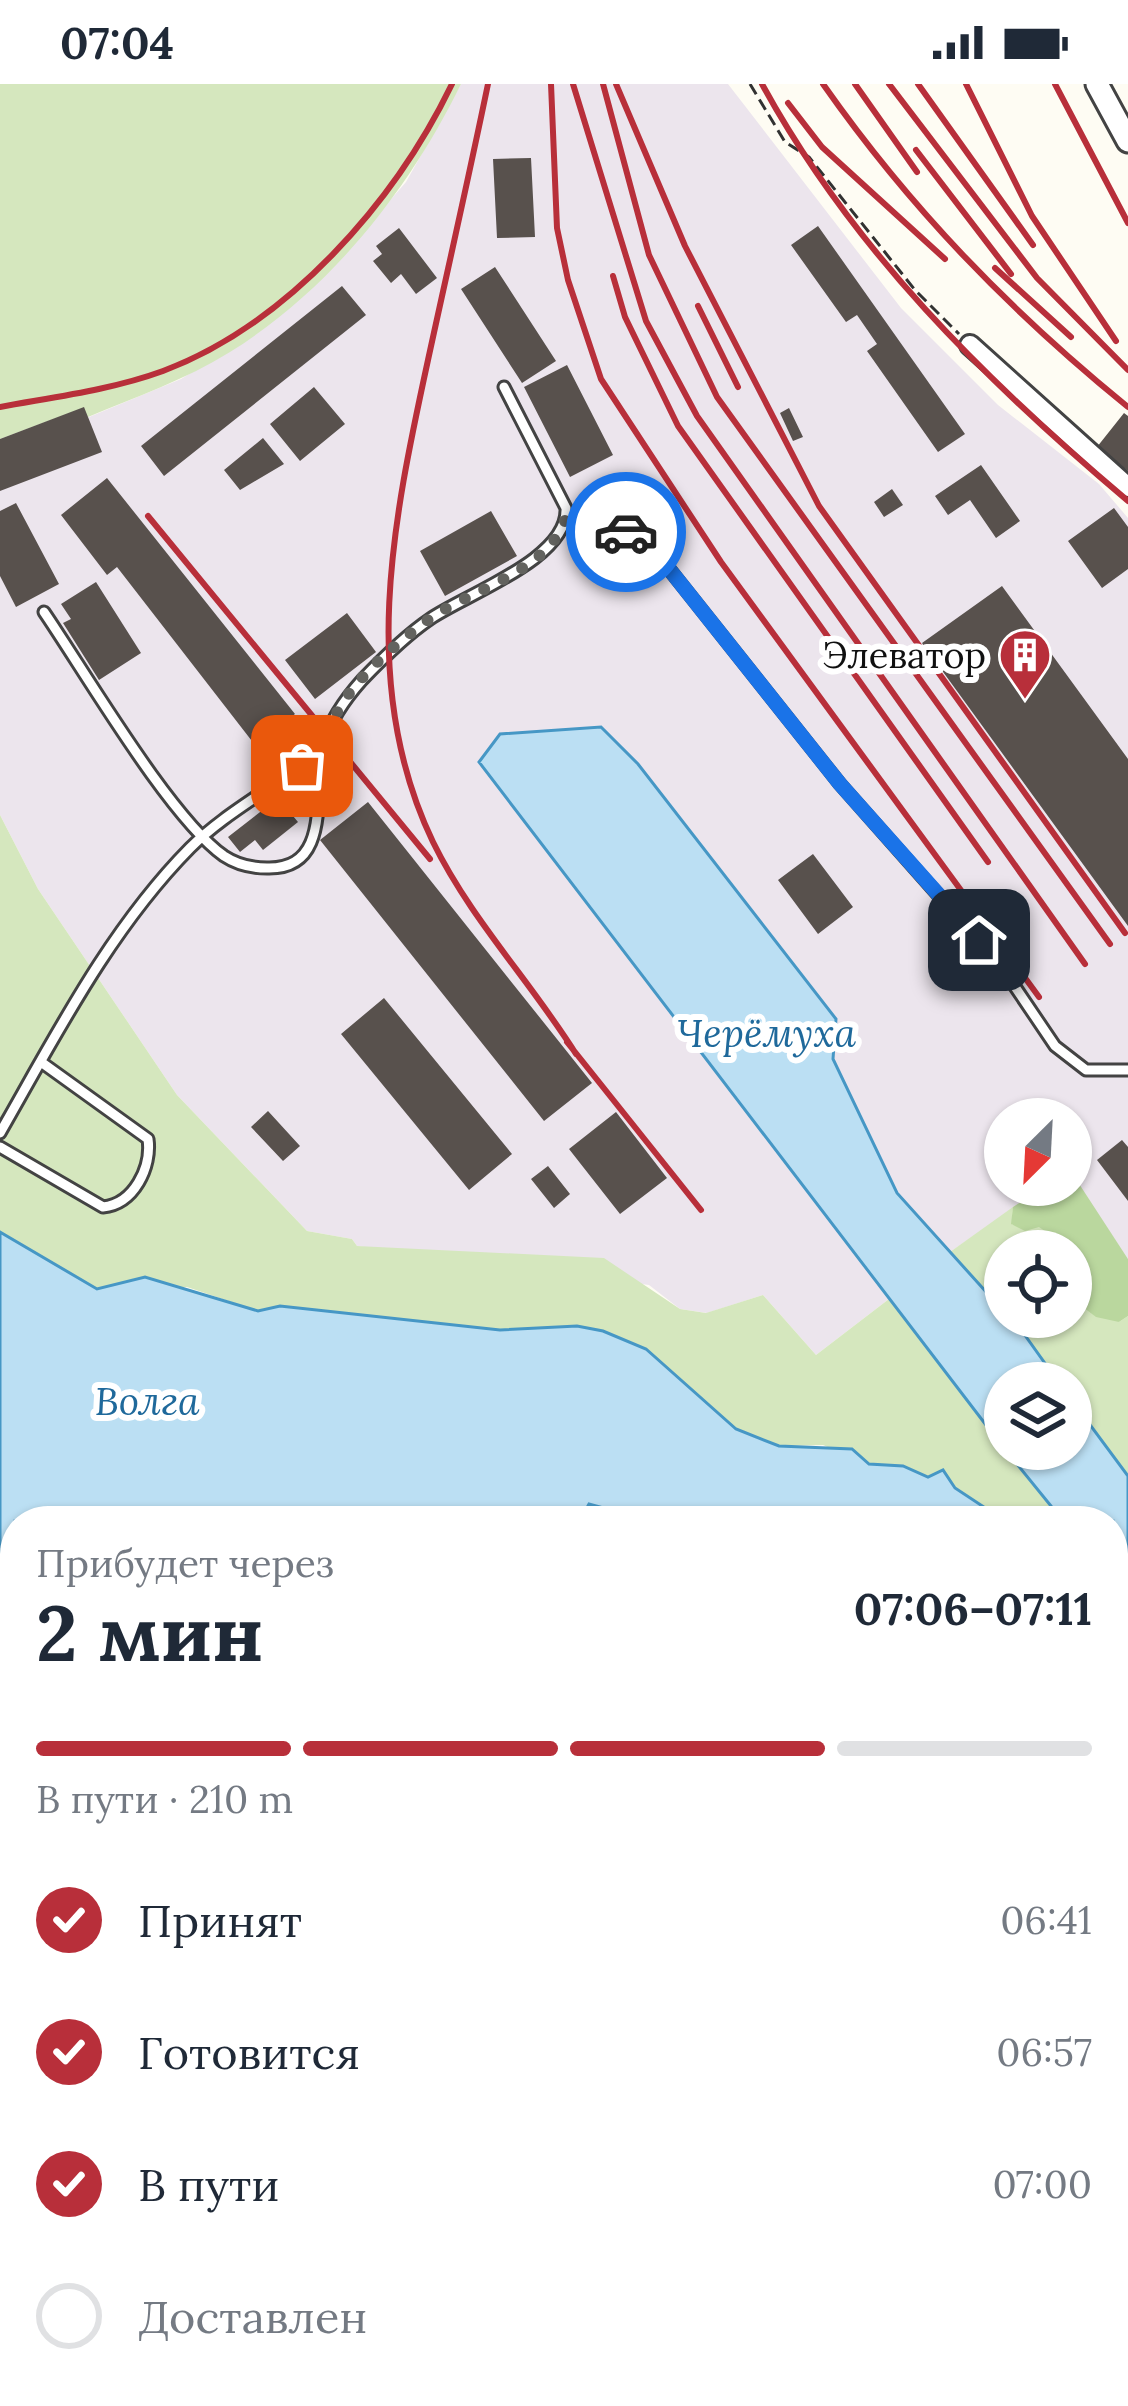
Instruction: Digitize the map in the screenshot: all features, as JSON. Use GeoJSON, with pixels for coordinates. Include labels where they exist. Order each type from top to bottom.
{"type":"FeatureCollection","features":[{"type":"Feature","properties":{"kind":"street"},"geometry":{"type":"LineString","coordinates":[[1096,84],[1128,141]]}},
{"type":"Feature","properties":{"kind":"street"},"geometry":{"type":"LineString","coordinates":[[970,345],[1128,487]]}},
{"type":"Feature","properties":{"kind":"lane"},"geometry":{"type":"LineString","coordinates":[[504,387],[560,494],[566,518]]}},
{"type":"Feature","properties":{"kind":"lane"},"geometry":{"type":"LineString","coordinates":[[44,612],[203,836],[224,856],[248,866],[283,868],[296,862],[317,822],[322,747],[344,700],[386,655],[430,619],[537,557],[566,518]]}},
{"type":"Feature","properties":{"kind":"lane"},"geometry":{"type":"LineString","coordinates":[[566,518],[617,528],[658,555],[840,784],[1000,966],[1054,1046],[1085,1070],[1128,1070]]}},
{"type":"Feature","properties":{"kind":"lane"},"geometry":{"type":"LineString","coordinates":[[0,1133],[111,948],[203,836],[322,747]]}},
{"type":"Feature","properties":{"kind":"lane"},"geometry":{"type":"LineString","coordinates":[[0,1147],[103,1208],[125,1200],[139,1182],[148,1139],[40,1062]]}},
{"type":"Feature","properties":{"kind":"path"},"geometry":{"type":"LineString","coordinates":[[750,84],[784,142],[809,157],[915,290],[970,345]]}},
{"type":"Feature","properties":{"kind":"shaded area"},"geometry":{"type":"Polygon","coordinates":[[[461,84],[728,84],[901,308],[998,405],[1099,484],[1128,518],[1128,1259],[1092,1205],[1092,1098],[984,1098],[984,1206],[1017,1206],[950,1252],[897,1194],[833,1059],[836,1019],[638,764],[601,727],[480,763],[889,1299],[816,1355],[763,1295],[707,1313],[680,1309],[649,1285],[357,1246],[352,1239],[307,1231],[177,1095],[38,889],[0,815],[0,439],[84,407],[89,417],[181,379],[270,323],[326,274],[406,182],[461,84]]]}},
{"type":"Feature","properties":{"kind":"green space"},"geometry":{"type":"Polygon","coordinates":[[[0,84],[461,84],[392,199],[334,267],[267,327],[213,362],[160,388],[88,417],[83,408],[0,439],[0,84]]]}},
{"type":"Feature","properties":{"kind":"green space"},"geometry":{"type":"Polygon","coordinates":[[[0,815],[38,889],[177,1095],[307,1231],[352,1239],[357,1246],[604,1258],[680,1309],[706,1313],[763,1295],[816,1355],[889,1299],[984,1420],[984,1470],[1023,1470],[1051,1506],[982,1506],[955,1488],[903,1466],[869,1464],[823,1445],[779,1446],[736,1429],[646,1349],[603,1331],[577,1326],[500,1330],[280,1306],[258,1311],[187,1287],[97,1290],[0,1232],[0,815]]]}},
{"type":"Feature","properties":{"kind":"green space"},"geometry":{"type":"Polygon","coordinates":[[[1092,1204],[1128,1259],[1128,1316],[1119,1322],[1092,1314],[1092,1230],[1023,1230],[1011,1224],[1013,1207],[1092,1204]]]}},
{"type":"Feature","properties":{"kind":"green space"},"geometry":{"type":"Polygon","coordinates":[[[1013,1207],[1012,1225],[1043,1230],[984,1230],[984,1290],[950,1252],[1013,1207]]]}},
{"type":"Feature","properties":{"kind":"green space"},"geometry":{"type":"Polygon","coordinates":[[[1092,1287],[1119,1322],[1128,1316],[1128,1476],[1092,1427],[1092,1362],[1043,1362],[1024,1338],[1092,1338],[1092,1287]]]}},
{"type":"Feature","properties":{"kind":"water","name":"Черёмуха"},"geometry":{"type":"Polygon","coordinates":[[[601,727],[638,764],[836,1019],[833,1059],[897,1193],[984,1290],[984,1338],[1027,1338],[1044,1362],[984,1362],[984,1422],[479,762],[500,734],[601,727]]]}},
{"type":"Feature","properties":{"kind":"water","name":"Волга"},"geometry":{"type":"Polygon","coordinates":[[[0,1232],[97,1289],[145,1277],[258,1311],[280,1306],[500,1330],[577,1326],[603,1331],[646,1349],[736,1429],[779,1446],[852,1449],[869,1464],[903,1466],[928,1477],[943,1470],[955,1488],[982,1506],[589,1504],[0,1506],[0,1232]]]}},
{"type":"Feature","properties":{"kind":"water","name":"Черёмуха"},"geometry":{"type":"Polygon","coordinates":[[[1092,1427],[1128,1476],[1128,1506],[1051,1506],[1022,1470],[1092,1470],[1092,1427]]]}},
{"type":"Feature","properties":{"kind":"building"},"geometry":{"type":"Polygon","coordinates":[[[531,158],[535,237],[497,238],[493,159],[531,158]]]}},
{"type":"Feature","properties":{"kind":"building"},"geometry":{"type":"Polygon","coordinates":[[[818,226],[965,434],[938,452],[867,351],[877,344],[857,315],[846,322],[791,245],[818,226]]]}},
{"type":"Feature","properties":{"kind":"building"},"geometry":{"type":"Polygon","coordinates":[[[399,228],[437,278],[416,294],[401,274],[391,283],[373,261],[382,254],[376,246],[399,228]]]}},
{"type":"Feature","properties":{"kind":"building"},"geometry":{"type":"Polygon","coordinates":[[[495,267],[556,361],[522,383],[461,289],[495,267]]]}},
{"type":"Feature","properties":{"kind":"building"},"geometry":{"type":"Polygon","coordinates":[[[342,286],[366,315],[164,476],[141,446],[342,286]]]}},
{"type":"Feature","properties":{"kind":"building"},"geometry":{"type":"Polygon","coordinates":[[[567,365],[613,455],[570,477],[524,387],[567,365]]]}},
{"type":"Feature","properties":{"kind":"building"},"geometry":{"type":"Polygon","coordinates":[[[314,387],[345,424],[300,461],[270,424],[314,387]]]}},
{"type":"Feature","properties":{"kind":"building"},"geometry":{"type":"Polygon","coordinates":[[[84,407],[102,452],[0,491],[0,439],[84,407]]]}},
{"type":"Feature","properties":{"kind":"building"},"geometry":{"type":"Polygon","coordinates":[[[789,408],[803,437],[793,441],[780,413],[789,408]]]}},
{"type":"Feature","properties":{"kind":"building"},"geometry":{"type":"Polygon","coordinates":[[[1124,413],[1128,416],[1128,471],[1097,447],[1124,413]]]}},
{"type":"Feature","properties":{"kind":"building"},"geometry":{"type":"Polygon","coordinates":[[[263,438],[284,464],[240,490],[224,470],[263,438]]]}},
{"type":"Feature","properties":{"kind":"building"},"geometry":{"type":"Polygon","coordinates":[[[981,465],[1020,521],[996,538],[970,500],[948,515],[935,496],[981,465]]]}},
{"type":"Feature","properties":{"kind":"building"},"geometry":{"type":"Polygon","coordinates":[[[107,478],[295,714],[255,745],[117,567],[107,575],[61,515],[107,478]]]}},
{"type":"Feature","properties":{"kind":"building"},"geometry":{"type":"Polygon","coordinates":[[[892,489],[903,505],[884,517],[874,502],[892,489]]]}},
{"type":"Feature","properties":{"kind":"building"},"geometry":{"type":"Polygon","coordinates":[[[16,503],[59,584],[16,607],[0,576],[0,511],[16,503]]]}},
{"type":"Feature","properties":{"kind":"building"},"geometry":{"type":"Polygon","coordinates":[[[1114,508],[1128,527],[1128,569],[1102,588],[1068,541],[1114,508]]]}},
{"type":"Feature","properties":{"kind":"building"},"geometry":{"type":"Polygon","coordinates":[[[491,511],[517,556],[445,596],[420,551],[491,511]]]}},
{"type":"Feature","properties":{"kind":"building"},"geometry":{"type":"Polygon","coordinates":[[[96,582],[141,653],[99,680],[63,623],[71,619],[61,604],[96,582]]]}},
{"type":"Feature","properties":{"kind":"building","name":"Элеватор"},"geometry":{"type":"Polygon","coordinates":[[[1002,586],[1128,759],[1128,926],[922,643],[1002,586]]]}},
{"type":"Feature","properties":{"kind":"building"},"geometry":{"type":"Polygon","coordinates":[[[347,613],[376,652],[315,699],[285,660],[347,613]]]}},
{"type":"Feature","properties":{"kind":"building"},"geometry":{"type":"Polygon","coordinates":[[[278,798],[298,822],[263,850],[255,840],[240,852],[228,837],[278,798]]]}},
{"type":"Feature","properties":{"kind":"building"},"geometry":{"type":"Polygon","coordinates":[[[368,802],[592,1083],[544,1121],[320,840],[368,802]]]}},
{"type":"Feature","properties":{"kind":"building"},"geometry":{"type":"Polygon","coordinates":[[[813,854],[853,907],[818,934],[778,880],[813,854]]]}},
{"type":"Feature","properties":{"kind":"building"},"geometry":{"type":"Polygon","coordinates":[[[384,998],[512,1154],[469,1190],[341,1034],[384,998]]]}},
{"type":"Feature","properties":{"kind":"building"},"geometry":{"type":"Polygon","coordinates":[[[268,1111],[300,1146],[283,1161],[251,1127],[268,1111]]]}},
{"type":"Feature","properties":{"kind":"building"},"geometry":{"type":"Polygon","coordinates":[[[616,1112],[667,1178],[620,1214],[569,1149],[616,1112]]]}},
{"type":"Feature","properties":{"kind":"building"},"geometry":{"type":"Polygon","coordinates":[[[1122,1140],[1128,1147],[1128,1201],[1097,1160],[1122,1140]]]}},
{"type":"Feature","properties":{"kind":"building"},"geometry":{"type":"Polygon","coordinates":[[[548,1166],[570,1194],[554,1208],[531,1179],[548,1166]]]}},
{"type":"Feature","properties":{"kind":"railway"},"geometry":{"type":"LineString","coordinates":[[0,407],[143,378],[209,350],[253,323],[294,291],[368,214],[400,172],[452,84]]}},
{"type":"Feature","properties":{"kind":"railway"},"geometry":{"type":"LineString","coordinates":[[488,84],[403,481],[389,603],[389,663],[396,724],[410,783],[433,842],[465,897],[576,1054]]}},
{"type":"Feature","properties":{"kind":"railway"},"geometry":{"type":"LineString","coordinates":[[551,84],[557,228],[568,280],[601,379],[721,562],[1039,997]]}},
{"type":"Feature","properties":{"kind":"railway"},"geometry":{"type":"LineString","coordinates":[[573,84],[646,321],[697,416],[1085,964]]}},
{"type":"Feature","properties":{"kind":"railway"},"geometry":{"type":"LineString","coordinates":[[603,84],[649,255],[717,397],[1110,944]]}},
{"type":"Feature","properties":{"kind":"railway"},"geometry":{"type":"LineString","coordinates":[[616,84],[685,246],[819,506],[1125,933]]}},
{"type":"Feature","properties":{"kind":"railway"},"geometry":{"type":"LineString","coordinates":[[762,84],[837,202],[925,309],[1023,408],[1128,501]]}},
{"type":"Feature","properties":{"kind":"railway"},"geometry":{"type":"LineString","coordinates":[[823,84],[891,173],[964,256],[1128,407]]}},
{"type":"Feature","properties":{"kind":"railway"},"geometry":{"type":"LineString","coordinates":[[855,84],[917,172]]}},
{"type":"Feature","properties":{"kind":"railway"},"geometry":{"type":"LineString","coordinates":[[889,84],[1037,278],[1128,370]]}},
{"type":"Feature","properties":{"kind":"railway"},"geometry":{"type":"LineString","coordinates":[[918,84],[1033,245]]}},
{"type":"Feature","properties":{"kind":"railway"},"geometry":{"type":"LineString","coordinates":[[966,84],[1032,216],[1116,341]]}},
{"type":"Feature","properties":{"kind":"railway"},"geometry":{"type":"LineString","coordinates":[[1055,84],[1128,223]]}},
{"type":"Feature","properties":{"kind":"railway"},"geometry":{"type":"LineString","coordinates":[[788,103],[822,147],[945,259]]}},
{"type":"Feature","properties":{"kind":"railway"},"geometry":{"type":"LineString","coordinates":[[916,150],[1011,274]]}},
{"type":"Feature","properties":{"kind":"railway"},"geometry":{"type":"LineString","coordinates":[[995,268],[1071,337]]}},
{"type":"Feature","properties":{"kind":"railway"},"geometry":{"type":"LineString","coordinates":[[613,276],[625,317],[678,426],[988,862]]}},
{"type":"Feature","properties":{"kind":"railway"},"geometry":{"type":"LineString","coordinates":[[698,306],[738,387]]}},
{"type":"Feature","properties":{"kind":"railway"},"geometry":{"type":"LineString","coordinates":[[148,516],[430,859]]}},
{"type":"Feature","properties":{"kind":"railway"},"geometry":{"type":"LineString","coordinates":[[567,1042],[701,1210]]}},
{"type":"Feature","properties":{"kind":"way so far"},"geometry":{"type":"LineString","coordinates":[[302,766],[322,747],[344,700],[386,655],[430,619],[537,557],[557,537],[566,518],[584,518],[626,532]]}},
{"type":"Feature","properties":{"kind":"place","name":"Элеватор"},"geometry":{"type":"Point","coordinates":[1025,701]}},
{"type":"Feature","properties":{"kind":"route"},"geometry":{"type":"LineString","coordinates":[[626,532],[658,555],[840,784],[979,940]]}}]}
